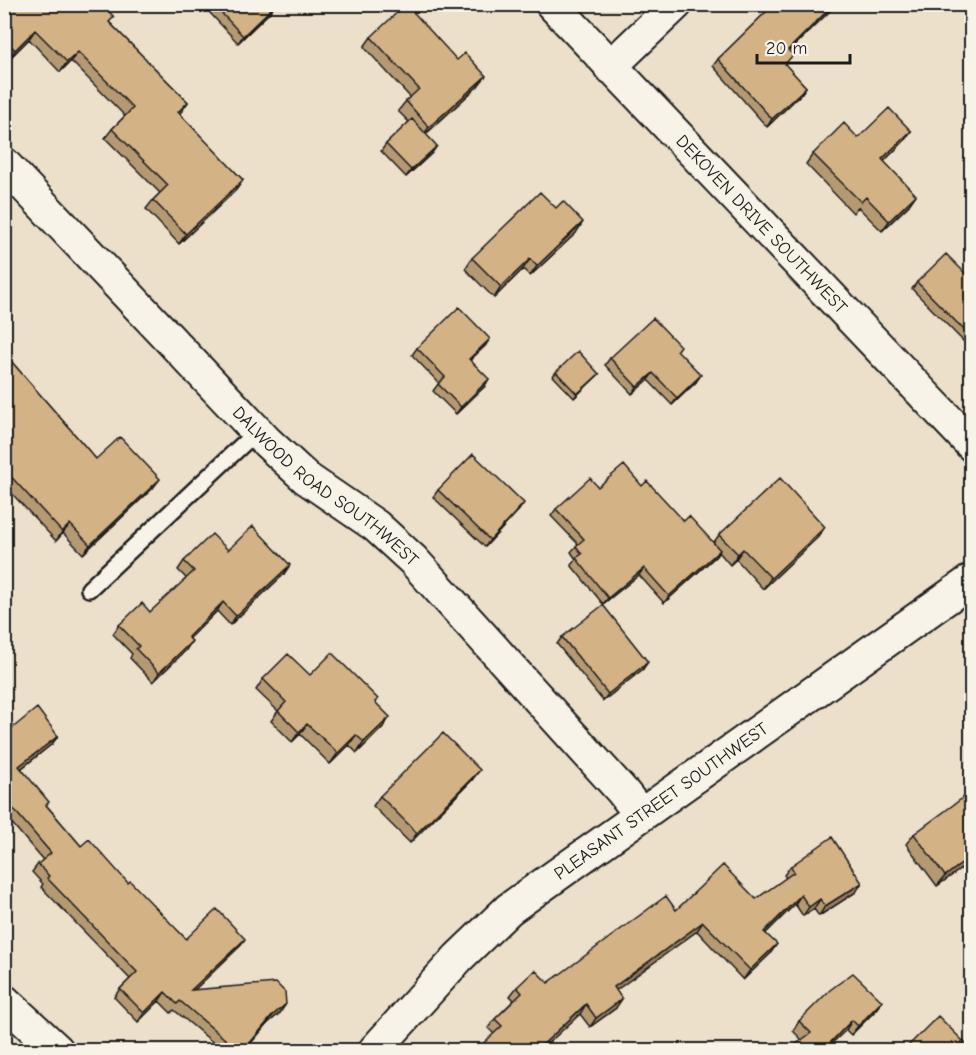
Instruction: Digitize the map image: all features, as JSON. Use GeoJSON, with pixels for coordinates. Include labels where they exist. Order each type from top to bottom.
{"type":"FeatureCollection","features":[{"type":"Feature","properties":{"kind":"street","name":"DEKOVEN DRIVE SOUTHWEST"},"geometry":{"type":"LineString","coordinates":[[552,4],[972,445]]}},
{"type":"Feature","properties":{"kind":"street"},"geometry":{"type":"LineString","coordinates":[[610,66],[676,4]]}},
{"type":"Feature","properties":{"kind":"street","name":"DALWOOD ROAD SOUTHWEST"},"geometry":{"type":"LineString","coordinates":[[4,164],[257,431],[306,478],[376,526],[413,561],[622,791],[640,815]]}},
{"type":"Feature","properties":{"kind":"street","name":"PLEASANT STREET SOUTHWEST"},"geometry":{"type":"LineString","coordinates":[[375,1050],[458,958],[509,909],[972,580]]}},
{"type":"Feature","properties":{"kind":"street"},"geometry":{"type":"LineString","coordinates":[[4,1001],[57,1050]]}},
{"type":"Feature","properties":{"kind":"lane"},"geometry":{"type":"LineString","coordinates":[[89,589],[257,431]]}},
{"type":"Feature","properties":{"kind":"building"},"geometry":{"type":"Polygon","coordinates":[[[4,4],[102,4],[114,17],[109,22],[188,102],[178,112],[243,180],[186,234],[153,200],[168,185],[112,129],[133,108],[78,52],[67,62],[35,30],[15,50],[4,38],[4,9],[6,7],[4,4]]]}},
{"type":"Feature","properties":{"kind":"building"},"geometry":{"type":"Polygon","coordinates":[[[214,4],[273,4],[274,6],[243,36],[214,4]]]}},
{"type":"Feature","properties":{"kind":"building"},"geometry":{"type":"Polygon","coordinates":[[[406,4],[457,60],[465,53],[486,76],[429,127],[406,101],[419,89],[371,37],[406,4]]]}},
{"type":"Feature","properties":{"kind":"building"},"geometry":{"type":"Polygon","coordinates":[[[774,4],[834,4],[788,50],[793,55],[785,64],[806,87],[772,119],[718,59],[774,4]]]}},
{"type":"Feature","properties":{"kind":"building"},"geometry":{"type":"Polygon","coordinates":[[[889,108],[911,131],[882,159],[916,195],[889,221],[866,197],[861,202],[813,154],[844,123],[858,138],[889,108]]]}},
{"type":"Feature","properties":{"kind":"building"},"geometry":{"type":"Polygon","coordinates":[[[412,119],[437,146],[411,170],[386,144],[412,119]]]}},
{"type":"Feature","properties":{"kind":"building"},"geometry":{"type":"Polygon","coordinates":[[[540,192],[556,208],[563,201],[583,222],[537,266],[530,259],[501,287],[472,258],[540,192]]]}},
{"type":"Feature","properties":{"kind":"building"},"geometry":{"type":"Polygon","coordinates":[[[946,254],[972,280],[972,331],[968,334],[917,282],[946,254]]]}},
{"type":"Feature","properties":{"kind":"building"},"geometry":{"type":"Polygon","coordinates":[[[459,307],[490,339],[469,359],[489,379],[461,407],[438,384],[445,377],[417,348],[459,307]]]}},
{"type":"Feature","properties":{"kind":"building"},"geometry":{"type":"Polygon","coordinates":[[[653,318],[680,346],[677,350],[701,375],[677,398],[653,373],[637,387],[610,358],[653,318]]]}},
{"type":"Feature","properties":{"kind":"building"},"geometry":{"type":"Polygon","coordinates":[[[578,351],[599,374],[577,394],[556,372],[578,351]]]}},
{"type":"Feature","properties":{"kind":"building"},"geometry":{"type":"Polygon","coordinates":[[[4,353],[96,459],[120,437],[160,479],[90,545],[70,524],[62,532],[4,469],[4,453],[7,450],[4,447],[4,353]]]}},
{"type":"Feature","properties":{"kind":"building"},"geometry":{"type":"Polygon","coordinates":[[[473,454],[524,503],[490,540],[438,490],[473,454]]]}},
{"type":"Feature","properties":{"kind":"building"},"geometry":{"type":"Polygon","coordinates":[[[624,465],[642,486],[647,481],[684,521],[689,516],[720,550],[669,596],[644,568],[608,598],[576,558],[582,554],[576,546],[584,539],[556,509],[590,478],[598,487],[624,465]]]}},
{"type":"Feature","properties":{"kind":"building"},"geometry":{"type":"Polygon","coordinates":[[[780,478],[825,527],[771,578],[743,549],[738,554],[719,535],[780,478]]]}},
{"type":"Feature","properties":{"kind":"building"},"geometry":{"type":"Polygon","coordinates":[[[253,526],[290,565],[236,616],[223,602],[188,637],[192,641],[159,673],[136,649],[139,646],[119,625],[142,603],[150,612],[194,571],[184,561],[212,534],[228,550],[253,526]]]}},
{"type":"Feature","properties":{"kind":"building"},"geometry":{"type":"Polygon","coordinates":[[[603,605],[648,662],[608,694],[562,637],[603,605]]]}},
{"type":"Feature","properties":{"kind":"building"},"geometry":{"type":"Polygon","coordinates":[[[332,653],[378,699],[375,702],[390,717],[364,742],[356,735],[338,753],[307,724],[299,732],[278,711],[286,702],[263,679],[288,654],[310,675],[332,653]]]}},
{"type":"Feature","properties":{"kind":"building"},"geometry":{"type":"Polygon","coordinates":[[[37,708],[58,736],[19,766],[49,802],[46,805],[81,846],[89,839],[128,883],[130,881],[186,939],[217,909],[245,939],[191,990],[276,983],[285,992],[286,1004],[273,1015],[244,1050],[238,1050],[180,1001],[177,1004],[165,992],[144,1013],[120,989],[137,972],[47,878],[49,876],[38,864],[51,853],[4,798],[4,735],[37,708]]]}},
{"type":"Feature","properties":{"kind":"building"},"geometry":{"type":"Polygon","coordinates":[[[443,733],[480,770],[417,833],[380,796],[443,733]]]}},
{"type":"Feature","properties":{"kind":"building"},"geometry":{"type":"Polygon","coordinates":[[[964,797],[972,807],[972,856],[945,876],[914,834],[964,797]]]}},
{"type":"Feature","properties":{"kind":"building"},"geometry":{"type":"Polygon","coordinates":[[[832,837],[862,883],[825,906],[820,899],[809,907],[801,895],[764,932],[777,944],[750,970],[703,922],[614,987],[622,999],[596,1018],[586,1004],[537,1050],[476,1050],[502,1026],[495,1019],[522,993],[517,987],[535,970],[548,983],[666,896],[676,910],[723,865],[756,899],[794,872],[791,866],[832,837]]]}},
{"type":"Feature","properties":{"kind":"building"},"geometry":{"type":"Polygon","coordinates":[[[853,973],[882,1001],[858,1026],[852,1020],[823,1050],[788,1050],[811,1033],[799,1021],[830,990],[853,973]]]}},
{"type":"Feature","properties":{"kind":"building"},"geometry":{"type":"Polygon","coordinates":[[[938,1016],[972,1050],[904,1050],[938,1016]]]}}]}
